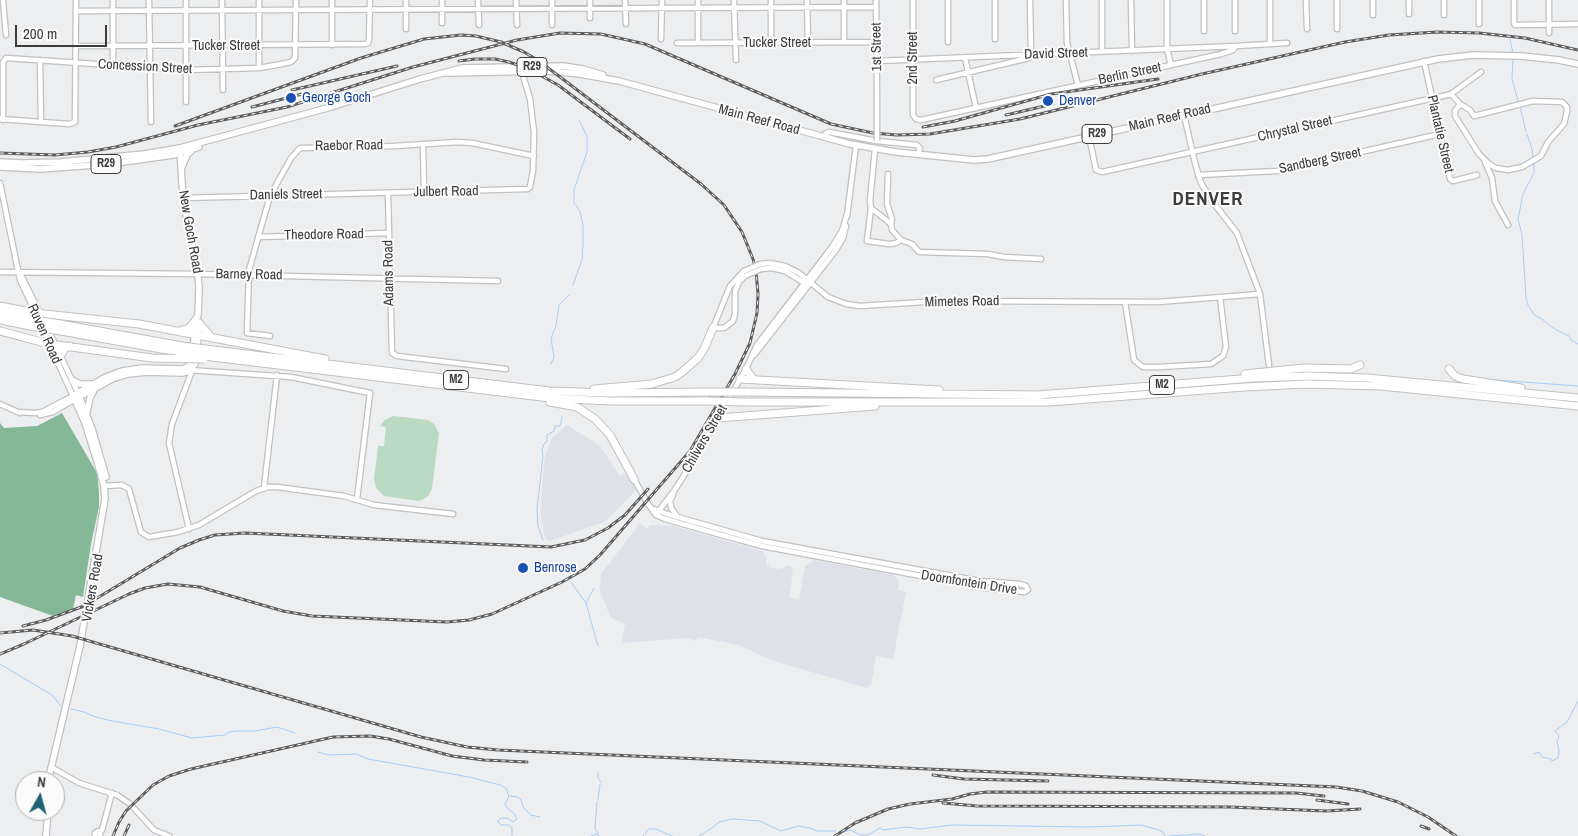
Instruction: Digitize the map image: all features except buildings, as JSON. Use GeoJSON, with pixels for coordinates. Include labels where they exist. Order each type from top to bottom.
{"type":"FeatureCollection","features":[{"type":"Feature","properties":{"kind":"highway"},"geometry":{"type":"LineString","coordinates":[[0,306],[38,313],[115,321],[179,331],[387,370]]}},
{"type":"Feature","properties":{"kind":"highway","name":"M2"},"geometry":{"type":"LineString","coordinates":[[0,313],[60,328],[237,360],[579,400],[918,403],[1049,402],[1306,384],[1381,386],[1578,406]]}},
{"type":"Feature","properties":{"kind":"highway","name":"M2"},"geometry":{"type":"LineString","coordinates":[[0,320],[30,322]]}},
{"type":"Feature","properties":{"kind":"highway"},"geometry":{"type":"LineString","coordinates":[[179,331],[188,328],[198,320],[212,337]]}},
{"type":"Feature","properties":{"kind":"highway"},"geometry":{"type":"LineString","coordinates":[[497,389],[574,390],[632,386],[666,381],[682,372],[698,358],[713,328]]}},
{"type":"Feature","properties":{"kind":"highway"},"geometry":{"type":"LineString","coordinates":[[0,331],[52,344],[152,358],[205,355]]}},
{"type":"Feature","properties":{"kind":"highway"},"geometry":{"type":"LineString","coordinates":[[61,356],[65,348],[71,346]]}},
{"type":"Feature","properties":{"kind":"highway","name":"M2"},"geometry":{"type":"LineString","coordinates":[[205,355],[387,370],[497,389],[590,393],[746,392],[1006,395],[1066,393],[1283,376],[1333,376],[1578,398]]}},
{"type":"Feature","properties":{"kind":"highway"},"geometry":{"type":"LineString","coordinates":[[1165,385],[1269,371],[1304,368],[1351,369],[1360,365]]}},
{"type":"Feature","properties":{"kind":"highway"},"geometry":{"type":"LineString","coordinates":[[746,369],[754,379]]}},
{"type":"Feature","properties":{"kind":"highway"},"geometry":{"type":"LineString","coordinates":[[1449,369],[1455,376],[1463,379],[1512,386],[1546,394]]}},
{"type":"Feature","properties":{"kind":"highway"},"geometry":{"type":"LineString","coordinates":[[740,379],[1006,395]]}},
{"type":"Feature","properties":{"kind":"highway"},"geometry":{"type":"LineString","coordinates":[[497,389],[568,405],[589,414],[610,435],[634,479]]}},
{"type":"Feature","properties":{"kind":"highway"},"geometry":{"type":"LineString","coordinates":[[718,418],[918,403]]}},
{"type":"Feature","properties":{"kind":"main road","name":"Main Reef Road"},"geometry":{"type":"LineString","coordinates":[[0,167],[40,169],[75,167],[173,155],[205,140],[209,141],[331,107],[444,73],[540,69],[573,73],[619,81],[856,145],[875,149],[980,160],[1424,61],[1461,56],[1496,55],[1578,64]]}},
{"type":"Feature","properties":{"kind":"main road","name":"Main Reef Road"},"geometry":{"type":"LineString","coordinates":[[0,162],[62,162],[144,154],[194,148],[209,141]]}},
{"type":"Feature","properties":{"kind":"main road"},"geometry":{"type":"LineString","coordinates":[[173,155],[181,165],[194,148]]}},
{"type":"Feature","properties":{"kind":"main road","name":"New Goch Road"},"geometry":{"type":"LineString","coordinates":[[181,150],[183,198],[198,274],[199,295],[198,320],[189,370]]}},
{"type":"Feature","properties":{"kind":"main road"},"geometry":{"type":"LineString","coordinates":[[76,396],[117,373],[134,369],[189,370]]}},
{"type":"Feature","properties":{"kind":"main road"},"geometry":{"type":"LineString","coordinates":[[72,380],[95,386]]}},
{"type":"Feature","properties":{"kind":"main road"},"geometry":{"type":"LineString","coordinates":[[87,414],[90,398],[95,386]]}},
{"type":"Feature","properties":{"kind":"main road","name":"Vickers Road"},"geometry":{"type":"LineString","coordinates":[[51,771],[77,666],[108,500],[101,457],[87,414],[76,396]]}},
{"type":"Feature","properties":{"kind":"main road","name":"Vickers Road"},"geometry":{"type":"LineString","coordinates":[[76,396],[106,486]]}},
{"type":"Feature","properties":{"kind":"main road"},"geometry":{"type":"LineString","coordinates":[[45,836],[46,821]]}},
{"type":"Feature","properties":{"kind":"street"},"geometry":{"type":"LineString","coordinates":[[3,0],[6,35]]}},
{"type":"Feature","properties":{"kind":"street"},"geometry":{"type":"LineString","coordinates":[[2,119],[74,124],[76,0]]}},
{"type":"Feature","properties":{"kind":"street"},"geometry":{"type":"LineString","coordinates":[[113,0],[113,65]]}},
{"type":"Feature","properties":{"kind":"street"},"geometry":{"type":"LineString","coordinates":[[150,0],[151,122]]}},
{"type":"Feature","properties":{"kind":"street"},"geometry":{"type":"LineString","coordinates":[[186,0],[186,102]]}},
{"type":"Feature","properties":{"kind":"street"},"geometry":{"type":"LineString","coordinates":[[222,0],[223,90]]}},
{"type":"Feature","properties":{"kind":"street"},"geometry":{"type":"LineString","coordinates":[[259,0],[260,68]]}},
{"type":"Feature","properties":{"kind":"street"},"geometry":{"type":"LineString","coordinates":[[296,0],[296,45]]}},
{"type":"Feature","properties":{"kind":"street"},"geometry":{"type":"LineString","coordinates":[[332,0],[332,44]]}},
{"type":"Feature","properties":{"kind":"street"},"geometry":{"type":"LineString","coordinates":[[369,9],[370,0]]}},
{"type":"Feature","properties":{"kind":"street"},"geometry":{"type":"LineString","coordinates":[[406,0],[406,29]]}},
{"type":"Feature","properties":{"kind":"street"},"geometry":{"type":"LineString","coordinates":[[442,0],[442,23]]}},
{"type":"Feature","properties":{"kind":"street"},"geometry":{"type":"LineString","coordinates":[[478,0],[479,25]]}},
{"type":"Feature","properties":{"kind":"street"},"geometry":{"type":"LineString","coordinates":[[516,0],[517,25]]}},
{"type":"Feature","properties":{"kind":"street"},"geometry":{"type":"LineString","coordinates":[[552,0],[552,25]]}},
{"type":"Feature","properties":{"kind":"street"},"geometry":{"type":"LineString","coordinates":[[590,0],[590,18]]}},
{"type":"Feature","properties":{"kind":"street"},"geometry":{"type":"LineString","coordinates":[[626,0],[626,24]]}},
{"type":"Feature","properties":{"kind":"street"},"geometry":{"type":"LineString","coordinates":[[662,0],[662,39]]}},
{"type":"Feature","properties":{"kind":"street"},"geometry":{"type":"LineString","coordinates":[[698,0],[698,43]]}},
{"type":"Feature","properties":{"kind":"street"},"geometry":{"type":"LineString","coordinates":[[734,0],[736,60]]}},
{"type":"Feature","properties":{"kind":"street"},"geometry":{"type":"LineString","coordinates":[[771,0],[771,43]]}},
{"type":"Feature","properties":{"kind":"street"},"geometry":{"type":"LineString","coordinates":[[807,0],[808,43]]}},
{"type":"Feature","properties":{"kind":"street"},"geometry":{"type":"LineString","coordinates":[[844,0],[844,42]]}},
{"type":"Feature","properties":{"kind":"street","name":"1st Street"},"geometry":{"type":"LineString","coordinates":[[876,0],[877,141]]}},
{"type":"Feature","properties":{"kind":"street","name":"2nd Street"},"geometry":{"type":"LineString","coordinates":[[913,0],[914,115]]}},
{"type":"Feature","properties":{"kind":"street"},"geometry":{"type":"LineString","coordinates":[[948,0],[948,42]]}},
{"type":"Feature","properties":{"kind":"street"},"geometry":{"type":"LineString","coordinates":[[995,0],[995,39]]}},
{"type":"Feature","properties":{"kind":"street"},"geometry":{"type":"LineString","coordinates":[[936,80],[1028,59],[1031,54],[1030,0]]}},
{"type":"Feature","properties":{"kind":"street"},"geometry":{"type":"LineString","coordinates":[[1066,0],[1069,53],[1078,85]]}},
{"type":"Feature","properties":{"kind":"street"},"geometry":{"type":"LineString","coordinates":[[1102,0],[1102,52]]}},
{"type":"Feature","properties":{"kind":"street"},"geometry":{"type":"LineString","coordinates":[[1131,0],[1132,51]]}},
{"type":"Feature","properties":{"kind":"street"},"geometry":{"type":"LineString","coordinates":[[1167,0],[1167,49],[1171,65]]}},
{"type":"Feature","properties":{"kind":"street"},"geometry":{"type":"LineString","coordinates":[[1204,0],[1204,31]]}},
{"type":"Feature","properties":{"kind":"street"},"geometry":{"type":"LineString","coordinates":[[1235,0],[1235,32]]}},
{"type":"Feature","properties":{"kind":"street"},"geometry":{"type":"LineString","coordinates":[[1270,0],[1270,44]]}},
{"type":"Feature","properties":{"kind":"street"},"geometry":{"type":"LineString","coordinates":[[1306,0],[1307,29]]}},
{"type":"Feature","properties":{"kind":"street"},"geometry":{"type":"LineString","coordinates":[[1337,0],[1337,29]]}},
{"type":"Feature","properties":{"kind":"street"},"geometry":{"type":"LineString","coordinates":[[1373,0],[1373,15]]}},
{"type":"Feature","properties":{"kind":"street"},"geometry":{"type":"LineString","coordinates":[[1408,14],[1409,0]]}},
{"type":"Feature","properties":{"kind":"street"},"geometry":{"type":"LineString","coordinates":[[1444,0],[1444,15]]}},
{"type":"Feature","properties":{"kind":"street"},"geometry":{"type":"LineString","coordinates":[[1479,0],[1479,24]]}},
{"type":"Feature","properties":{"kind":"street"},"geometry":{"type":"LineString","coordinates":[[1514,0],[1515,25],[1578,24]]}},
{"type":"Feature","properties":{"kind":"street"},"geometry":{"type":"LineString","coordinates":[[1549,0],[1549,33]]}},
{"type":"Feature","properties":{"kind":"street"},"geometry":{"type":"LineString","coordinates":[[76,11],[876,8]]}},
{"type":"Feature","properties":{"kind":"street","name":"Tucker Street"},"geometry":{"type":"LineString","coordinates":[[76,46],[367,44],[369,36],[369,9]]}},
{"type":"Feature","properties":{"kind":"street","name":"Tucker Street"},"geometry":{"type":"LineString","coordinates":[[677,43],[876,42]]}},
{"type":"Feature","properties":{"kind":"street","name":"Berlin Street"},"geometry":{"type":"LineString","coordinates":[[914,115],[916,119],[921,120],[1231,51],[1235,50],[1236,46],[1287,43]]}},
{"type":"Feature","properties":{"kind":"street","name":"Concession Street"},"geometry":{"type":"LineString","coordinates":[[2,119],[3,62],[5,59],[186,70],[260,68],[284,64],[294,59],[296,45]]}},
{"type":"Feature","properties":{"kind":"street","name":"David Street"},"geometry":{"type":"LineString","coordinates":[[877,60],[1236,46]]}},
{"type":"Feature","properties":{"kind":"street"},"geometry":{"type":"LineString","coordinates":[[1015,56],[1016,62]]}},
{"type":"Feature","properties":{"kind":"street"},"geometry":{"type":"LineString","coordinates":[[965,58],[976,108]]}},
{"type":"Feature","properties":{"kind":"street"},"geometry":{"type":"LineString","coordinates":[[40,60],[41,122]]}},
{"type":"Feature","properties":{"kind":"street","name":"Plantatie Street"},"geometry":{"type":"LineString","coordinates":[[1424,61],[1451,180],[1477,175]]}},
{"type":"Feature","properties":{"kind":"street"},"geometry":{"type":"LineString","coordinates":[[521,69],[530,99],[534,156]]}},
{"type":"Feature","properties":{"kind":"street","name":"Chrystal Street"},"geometry":{"type":"LineString","coordinates":[[1088,136],[1096,170],[1104,172],[1451,94],[1481,72]]}},
{"type":"Feature","properties":{"kind":"street"},"geometry":{"type":"LineString","coordinates":[[1451,94],[1475,116],[1533,101],[1560,101],[1567,107],[1565,123],[1548,142],[1543,154],[1538,158],[1522,167],[1508,170],[1499,169],[1485,160]]}},
{"type":"Feature","properties":{"kind":"street"},"geometry":{"type":"LineString","coordinates":[[1460,104],[1454,112],[1457,120],[1485,160],[1492,178],[1495,201],[1508,225]]}},
{"type":"Feature","properties":{"kind":"street"},"geometry":{"type":"LineString","coordinates":[[1184,115],[1198,175],[1203,187],[1237,233],[1260,294],[1269,364]]}},
{"type":"Feature","properties":{"kind":"street"},"geometry":{"type":"LineString","coordinates":[[824,137],[829,132],[877,141],[917,145],[920,148],[918,154]]}},
{"type":"Feature","properties":{"kind":"street","name":"Sandberg Street"},"geometry":{"type":"LineString","coordinates":[[1198,175],[1277,171],[1440,134]]}},
{"type":"Feature","properties":{"kind":"street","name":"Raebor Road"},"geometry":{"type":"LineString","coordinates":[[270,336],[247,333],[249,274],[270,196],[291,158],[300,148],[464,143],[534,156]]}},
{"type":"Feature","properties":{"kind":"street"},"geometry":{"type":"LineString","coordinates":[[423,144],[424,192]]}},
{"type":"Feature","properties":{"kind":"street","name":"Chilvers Street"},"geometry":{"type":"LineString","coordinates":[[657,513],[674,491],[750,360],[808,283],[839,237],[847,214],[856,145]]}},
{"type":"Feature","properties":{"kind":"street"},"geometry":{"type":"LineString","coordinates":[[875,149],[867,241],[889,244],[901,240]]}},
{"type":"Feature","properties":{"kind":"street","name":"Julbert Road"},"geometry":{"type":"LineString","coordinates":[[388,193],[526,190],[529,188],[534,156]]}},
{"type":"Feature","properties":{"kind":"street"},"geometry":{"type":"LineString","coordinates":[[888,174],[887,204],[892,219],[892,230],[901,240],[912,244],[921,252],[1041,258]]}},
{"type":"Feature","properties":{"kind":"street","name":"Ruven Road"},"geometry":{"type":"LineString","coordinates":[[0,186],[20,280],[38,313],[76,396]]}},
{"type":"Feature","properties":{"kind":"street","name":"Daniels Street"},"geometry":{"type":"LineString","coordinates":[[183,198],[388,193]]}},
{"type":"Feature","properties":{"kind":"street","name":"Adams Road"},"geometry":{"type":"LineString","coordinates":[[388,193],[392,353],[397,356],[506,369]]}},
{"type":"Feature","properties":{"kind":"street"},"geometry":{"type":"LineString","coordinates":[[871,208],[891,224]]}},
{"type":"Feature","properties":{"kind":"street","name":"Theodore Road"},"geometry":{"type":"LineString","coordinates":[[258,237],[389,233]]}},
{"type":"Feature","properties":{"kind":"street","name":"Mimetes Road"},"geometry":{"type":"LineString","coordinates":[[745,273],[760,267],[782,269],[808,283],[833,300],[860,306],[940,301],[1167,301],[1260,294]]}},
{"type":"Feature","properties":{"kind":"street","name":"Barney Road"},"geometry":{"type":"LineString","coordinates":[[0,272],[249,274],[498,281]]}},
{"type":"Feature","properties":{"kind":"street"},"geometry":{"type":"LineString","coordinates":[[745,273],[735,291],[735,314],[733,321],[724,328],[713,328],[730,286],[745,273]]}},
{"type":"Feature","properties":{"kind":"street"},"geometry":{"type":"LineString","coordinates":[[1125,302],[1134,360],[1143,367],[1160,367],[1211,364],[1223,356],[1226,347],[1220,297]]}},
{"type":"Feature","properties":{"kind":"street","name":"Ruven Road"},"geometry":{"type":"LineString","coordinates":[[52,344],[61,356],[72,380],[76,396]]}},
{"type":"Feature","properties":{"kind":"street"},"geometry":{"type":"LineString","coordinates":[[189,528],[169,443],[172,424],[189,370],[277,375],[342,386],[370,393],[357,499]]}},
{"type":"Feature","properties":{"kind":"street"},"geometry":{"type":"LineString","coordinates":[[264,488],[277,375]]}},
{"type":"Feature","properties":{"kind":"street"},"geometry":{"type":"LineString","coordinates":[[0,404],[27,415],[43,414],[53,412],[76,396]]}},
{"type":"Feature","properties":{"kind":"street"},"geometry":{"type":"LineString","coordinates":[[634,479],[651,508],[657,513]]}},
{"type":"Feature","properties":{"kind":"street"},"geometry":{"type":"LineString","coordinates":[[106,486],[122,485],[130,491],[140,528],[146,536],[156,537],[189,528],[209,520],[264,488],[277,487],[344,496],[374,505],[453,514]]}},
{"type":"Feature","properties":{"kind":"street"},"geometry":{"type":"LineString","coordinates":[[674,491],[670,501],[671,508],[679,518]]}},
{"type":"Feature","properties":{"kind":"street","name":"Doornfontein Drive"},"geometry":{"type":"LineString","coordinates":[[657,513],[762,540],[991,583],[1020,584],[1026,586],[1028,590],[1024,592],[985,588],[762,546],[665,519],[657,513]]}},
{"type":"Feature","properties":{"kind":"street"},"geometry":{"type":"LineString","coordinates":[[52,768],[79,783],[112,793],[130,804],[154,830],[169,836]]}},
{"type":"Feature","properties":{"kind":"street"},"geometry":{"type":"LineString","coordinates":[[95,836],[95,832],[100,834],[102,830],[112,793]]}},
{"type":"Feature","properties":{"kind":"shaded area"},"geometry":{"type":"Polygon","coordinates":[[[567,425],[600,446],[620,476],[627,472],[636,490],[606,521],[550,541],[545,538],[541,515],[545,457],[552,438],[567,425]]]}},
{"type":"Feature","properties":{"kind":"shaded area"},"geometry":{"type":"Polygon","coordinates":[[[640,523],[647,529],[650,525],[673,526],[762,551],[770,568],[780,569],[788,565],[792,568],[789,598],[799,600],[805,566],[814,560],[894,575],[899,582],[898,590],[906,592],[893,659],[876,656],[871,686],[869,685],[867,688],[774,661],[738,645],[698,637],[695,641],[688,638],[622,643],[625,624],[611,618],[600,592],[601,574],[640,523]]]}},
{"type":"Feature","properties":{"kind":"green space"},"geometry":{"type":"Polygon","coordinates":[[[62,413],[97,473],[99,507],[83,597],[76,595],[73,609],[53,616],[0,597],[0,423],[4,428],[37,426],[62,413]]]}},
{"type":"Feature","properties":{"kind":"green space"},"geometry":{"type":"Polygon","coordinates":[[[393,416],[428,420],[434,424],[439,433],[432,489],[428,496],[418,501],[384,496],[376,488],[374,479],[378,446],[384,446],[386,427],[380,426],[385,420],[393,416]]]}},
{"type":"Feature","properties":{"kind":"waterway"},"geometry":{"type":"LineString","coordinates":[[1510,39],[1513,53]]}},
{"type":"Feature","properties":{"kind":"waterway"},"geometry":{"type":"LineString","coordinates":[[1513,60],[1512,79],[1519,104]]}},
{"type":"Feature","properties":{"kind":"waterway"},"geometry":{"type":"LineString","coordinates":[[1520,106],[1526,132]]}},
{"type":"Feature","properties":{"kind":"waterway"},"geometry":{"type":"LineString","coordinates":[[573,285],[582,260],[583,245],[583,226],[580,211],[574,203],[574,190],[587,152],[587,136],[579,120]]}},
{"type":"Feature","properties":{"kind":"waterway"},"geometry":{"type":"LineString","coordinates":[[1527,134],[1532,149],[1534,173],[1523,194],[1518,219],[1522,234],[1526,297],[1534,315],[1569,336],[1571,340],[1578,344]]}},
{"type":"Feature","properties":{"kind":"waterway"},"geometry":{"type":"LineString","coordinates":[[551,364],[554,357],[551,338],[556,326],[559,305],[569,295]]}},
{"type":"Feature","properties":{"kind":"waterway"},"geometry":{"type":"LineString","coordinates":[[1495,380],[1578,386]]}},
{"type":"Feature","properties":{"kind":"waterway"},"geometry":{"type":"LineString","coordinates":[[543,540],[538,526],[537,509],[543,456],[542,450],[547,441],[547,435],[554,431],[555,426],[560,426],[562,417]]}},
{"type":"Feature","properties":{"kind":"waterway"},"geometry":{"type":"LineString","coordinates":[[571,582],[586,603],[598,646]]}},
{"type":"Feature","properties":{"kind":"waterway"},"geometry":{"type":"LineString","coordinates":[[586,603],[594,588]]}},
{"type":"Feature","properties":{"kind":"waterway"},"geometry":{"type":"LineString","coordinates":[[0,664],[52,695],[61,706]]}},
{"type":"Feature","properties":{"kind":"waterway"},"geometry":{"type":"LineString","coordinates":[[1534,754],[1539,752],[1542,757],[1552,761],[1558,758],[1557,742],[1559,736],[1555,731],[1567,722],[1578,701]]}},
{"type":"Feature","properties":{"kind":"waterway"},"geometry":{"type":"LineString","coordinates":[[71,709],[107,720],[159,729],[192,738],[277,727],[295,733]]}},
{"type":"Feature","properties":{"kind":"waterway"},"geometry":{"type":"LineString","coordinates":[[318,752],[328,755],[356,754],[368,759],[469,777],[500,785],[506,788],[509,797],[505,804],[506,807],[514,813],[517,819],[513,822],[507,818],[501,818],[498,821],[501,825],[509,825],[512,828],[512,836]]}},
{"type":"Feature","properties":{"kind":"waterway"},"geometry":{"type":"LineString","coordinates":[[598,772],[598,778],[601,782]]}},
{"type":"Feature","properties":{"kind":"waterway"},"geometry":{"type":"LineString","coordinates":[[598,799],[600,784]]}},
{"type":"Feature","properties":{"kind":"waterway"},"geometry":{"type":"LineString","coordinates":[[510,796],[518,797],[523,807],[531,815],[540,817]]}},
{"type":"Feature","properties":{"kind":"waterway"},"geometry":{"type":"LineString","coordinates":[[597,802],[595,828],[599,836]]}},
{"type":"Feature","properties":{"kind":"waterway"},"geometry":{"type":"LineString","coordinates":[[699,836],[719,822],[732,819],[760,821],[781,831],[798,826],[817,831],[836,831]]}},
{"type":"Feature","properties":{"kind":"waterway"},"geometry":{"type":"LineString","coordinates":[[844,832],[850,830],[861,835],[868,835],[880,828],[883,830],[907,827],[920,829],[952,825],[1090,827],[1141,825],[1159,830],[1165,836]]}},
{"type":"Feature","properties":{"kind":"waterway"},"geometry":{"type":"LineString","coordinates":[[643,836],[649,829],[656,829],[672,836]]}},
{"type":"Feature","properties":{"kind":"waterway"},"geometry":{"type":"LineString","coordinates":[[591,836],[597,834]]}},
{"type":"Feature","properties":{"kind":"waterway"},"geometry":{"type":"LineString","coordinates":[[1169,836],[1199,834],[1205,836]]}},
{"type":"Feature","properties":{"kind":"railway"},"geometry":{"type":"LineString","coordinates":[[0,153],[55,155],[116,147],[198,125],[287,107],[413,67],[517,40],[560,33],[601,34],[645,44],[831,124],[873,133],[897,135],[930,134],[1020,119],[1202,74],[1345,42],[1389,35],[1437,32],[1479,33],[1525,38],[1578,50]]}},
{"type":"Feature","properties":{"kind":"railway"},"geometry":{"type":"LineString","coordinates":[[0,654],[129,594],[145,588],[168,584],[200,587],[283,611],[312,616],[447,622],[469,620],[492,614],[562,582],[585,569],[600,555],[690,451],[735,374],[750,343],[757,313],[756,271],[742,232],[724,205],[701,184],[539,61],[501,42],[476,36],[461,35],[424,39],[361,58],[175,126]]}},
{"type":"Feature","properties":{"kind":"railway"},"geometry":{"type":"LineString","coordinates":[[459,61],[495,59],[529,69],[558,85],[630,139]]}},
{"type":"Feature","properties":{"kind":"railway"},"geometry":{"type":"LineString","coordinates":[[292,90],[397,66]]}},
{"type":"Feature","properties":{"kind":"railway"},"geometry":{"type":"LineString","coordinates":[[923,127],[955,121],[1051,94],[1158,79]]}},
{"type":"Feature","properties":{"kind":"railway"},"geometry":{"type":"LineString","coordinates":[[252,107],[302,94]]}},
{"type":"Feature","properties":{"kind":"railway"},"geometry":{"type":"LineString","coordinates":[[1006,115],[1053,104]]}},
{"type":"Feature","properties":{"kind":"railway"},"geometry":{"type":"LineString","coordinates":[[23,626],[84,606],[180,548],[215,535],[245,533],[551,547],[585,540],[608,528],[625,515],[648,489]]}},
{"type":"Feature","properties":{"kind":"railway"},"geometry":{"type":"LineString","coordinates":[[0,633],[33,630],[72,636],[421,737],[467,747],[498,750],[1336,787],[1362,791],[1398,802],[1428,817],[1456,836]]}},
{"type":"Feature","properties":{"kind":"railway"},"geometry":{"type":"LineString","coordinates":[[113,836],[126,811],[153,785],[169,776],[191,769],[333,737],[370,736],[389,739],[452,756],[527,762]]}},
{"type":"Feature","properties":{"kind":"railway"},"geometry":{"type":"LineString","coordinates":[[933,775],[964,779],[1048,781]]}},
{"type":"Feature","properties":{"kind":"railway"},"geometry":{"type":"LineString","coordinates":[[835,836],[855,823],[888,809],[987,792],[1296,793],[1324,796]]}},
{"type":"Feature","properties":{"kind":"railway"},"geometry":{"type":"LineString","coordinates":[[1317,800],[1348,804]]}},
{"type":"Feature","properties":{"kind":"railway"},"geometry":{"type":"LineString","coordinates":[[943,803],[977,806],[1230,807],[1326,811],[1360,809]]}},
{"type":"Feature","properties":{"kind":"railway"},"geometry":{"type":"LineString","coordinates":[[124,836],[129,825]]}},
{"type":"Feature","properties":{"kind":"railway"},"geometry":{"type":"LineString","coordinates":[[1421,826],[1429,829]]}},
{"type":"Feature","properties":{"kind":"place","name":"George Goch"},"geometry":{"type":"Point","coordinates":[291,98]}},
{"type":"Feature","properties":{"kind":"place","name":"Denver"},"geometry":{"type":"Point","coordinates":[1048,101]}},
{"type":"Feature","properties":{"kind":"place","name":"Benrose"},"geometry":{"type":"Point","coordinates":[523,568]}},
{"type":"Feature","properties":{"kind":"district","name":"DENVER"},"geometry":{"type":"Point","coordinates":[1208,200]}}]}
